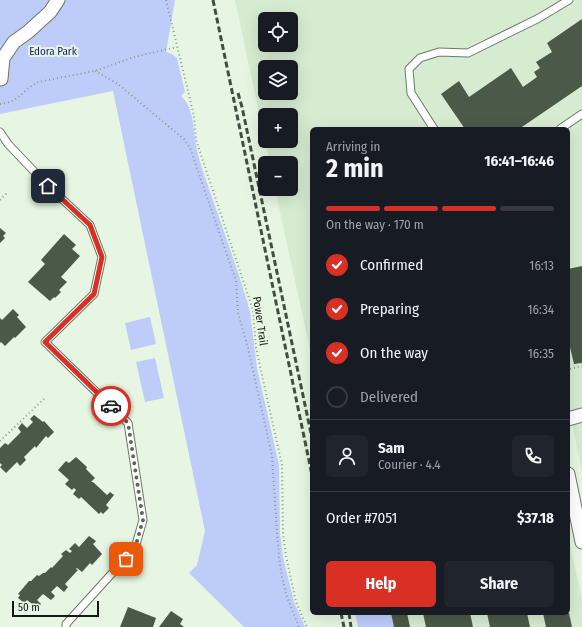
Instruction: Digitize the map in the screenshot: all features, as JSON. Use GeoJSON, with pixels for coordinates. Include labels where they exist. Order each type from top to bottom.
{"type":"FeatureCollection","features":[{"type":"Feature","properties":{"kind":"street"},"geometry":{"type":"LineString","coordinates":[[0,80],[3,58],[14,42],[28,32],[50,12],[58,0]]}},
{"type":"Feature","properties":{"kind":"street"},"geometry":{"type":"LineString","coordinates":[[570,418],[582,415]]}},
{"type":"Feature","properties":{"kind":"street"},"geometry":{"type":"LineString","coordinates":[[570,484],[582,542]]}},
{"type":"Feature","properties":{"kind":"lane"},"geometry":{"type":"LineString","coordinates":[[433,127],[411,93],[408,69],[420,58],[439,52],[468,53],[539,18],[569,0]]}},
{"type":"Feature","properties":{"kind":"lane"},"geometry":{"type":"LineString","coordinates":[[563,127],[582,114]]}},
{"type":"Feature","properties":{"kind":"lane"},"geometry":{"type":"LineString","coordinates":[[0,132],[8,144],[48,186],[90,225],[102,257],[94,294],[45,342],[128,423],[143,520],[135,548],[66,624],[66,627]]}},
{"type":"Feature","properties":{"kind":"path","name":"Power Trail"},"geometry":{"type":"LineString","coordinates":[[166,0],[174,28],[176,47],[194,116],[196,140],[203,164],[244,279],[253,310],[256,348],[282,465],[283,533],[286,556],[296,602],[307,627]]}},
{"type":"Feature","properties":{"kind":"path"},"geometry":{"type":"LineString","coordinates":[[0,104],[14,101],[32,85],[38,82],[95,71],[134,57],[176,47]]}},
{"type":"Feature","properties":{"kind":"path"},"geometry":{"type":"LineString","coordinates":[[95,71],[118,84],[185,140],[190,148],[236,281],[238,312],[248,348],[272,456],[277,539],[282,576],[286,594],[299,627]]}},
{"type":"Feature","properties":{"kind":"path"},"geometry":{"type":"LineString","coordinates":[[0,200],[7,193]]}},
{"type":"Feature","properties":{"kind":"path"},"geometry":{"type":"LineString","coordinates":[[570,368],[582,366]]}},
{"type":"Feature","properties":{"kind":"path"},"geometry":{"type":"LineString","coordinates":[[0,441],[45,398]]}},
{"type":"Feature","properties":{"kind":"shaded area"},"geometry":{"type":"Polygon","coordinates":[[[235,0],[582,0],[582,472],[570,413],[570,127],[310,127],[310,350],[277,196],[298,196],[298,156],[268,156],[267,148],[298,148],[298,108],[258,108],[235,0]]]}},
{"type":"Feature","properties":{"kind":"shaded area"},"geometry":{"type":"Polygon","coordinates":[[[570,545],[582,599],[582,627],[394,627],[391,615],[570,615],[570,545]]]}},
{"type":"Feature","properties":{"kind":"green space","name":"Edora Park"},"geometry":{"type":"Polygon","coordinates":[[[0,0],[175,0],[166,52],[177,58],[185,92],[181,96],[189,107],[193,121],[200,163],[250,312],[257,368],[279,465],[280,533],[283,557],[294,602],[305,627],[244,627],[189,573],[197,565],[205,531],[113,91],[0,114],[0,0]]]}},
{"type":"Feature","properties":{"kind":"green space"},"geometry":{"type":"Polygon","coordinates":[[[150,317],[156,344],[131,350],[125,323],[150,317]]]}},
{"type":"Feature","properties":{"kind":"green space"},"geometry":{"type":"Polygon","coordinates":[[[155,358],[164,398],[145,402],[136,362],[155,358]]]}},
{"type":"Feature","properties":{"kind":"green space"},"geometry":{"type":"Polygon","coordinates":[[[355,615],[391,615],[394,627],[358,627],[355,615]]]}},
{"type":"Feature","properties":{"kind":"building"},"geometry":{"type":"Polygon","coordinates":[[[582,19],[582,86],[522,127],[464,127],[441,94],[459,81],[469,97],[511,68],[523,87],[537,77],[534,72],[540,68],[536,62],[552,52],[547,43],[582,19]]]}},
{"type":"Feature","properties":{"kind":"building"},"geometry":{"type":"Polygon","coordinates":[[[0,228],[6,233],[3,236],[5,238],[0,243],[0,228]]]}},
{"type":"Feature","properties":{"kind":"building"},"geometry":{"type":"Polygon","coordinates":[[[64,234],[76,245],[72,249],[80,256],[61,277],[67,282],[59,290],[61,292],[50,301],[28,282],[45,264],[41,260],[64,234]]]}},
{"type":"Feature","properties":{"kind":"building"},"geometry":{"type":"Polygon","coordinates":[[[582,266],[582,363],[574,364],[570,347],[570,269],[582,266]]]}},
{"type":"Feature","properties":{"kind":"building"},"geometry":{"type":"Polygon","coordinates":[[[13,309],[19,315],[17,317],[26,327],[5,346],[1,342],[0,343],[0,318],[2,320],[13,309]]]}},
{"type":"Feature","properties":{"kind":"building"},"geometry":{"type":"Polygon","coordinates":[[[34,415],[43,422],[44,421],[54,432],[48,438],[46,436],[36,448],[35,446],[24,457],[26,460],[20,466],[17,462],[6,473],[0,467],[2,465],[0,463],[0,448],[5,443],[8,445],[21,432],[18,428],[22,423],[27,428],[33,422],[30,419],[34,415]]]}},
{"type":"Feature","properties":{"kind":"building"},"geometry":{"type":"Polygon","coordinates":[[[76,457],[87,467],[86,469],[95,478],[91,482],[93,482],[107,495],[110,492],[114,495],[106,505],[109,508],[103,514],[101,512],[99,514],[81,497],[79,499],[73,494],[76,490],[74,488],[72,490],[65,484],[69,480],[58,470],[66,461],[69,463],[76,457]]]}},
{"type":"Feature","properties":{"kind":"building"},"geometry":{"type":"Polygon","coordinates":[[[89,536],[96,541],[93,544],[102,554],[92,565],[90,563],[82,572],[77,568],[76,569],[78,570],[65,584],[68,587],[64,592],[57,586],[51,592],[55,596],[51,600],[43,594],[37,600],[41,604],[37,608],[27,600],[24,603],[18,598],[20,595],[18,594],[29,581],[37,575],[39,576],[45,573],[51,567],[52,568],[63,556],[61,554],[66,550],[70,553],[72,551],[69,549],[75,543],[79,547],[89,536]]]}},
{"type":"Feature","properties":{"kind":"building"},"geometry":{"type":"Polygon","coordinates":[[[128,607],[156,618],[153,627],[120,627],[128,607]]]}},
{"type":"Feature","properties":{"kind":"building"},"geometry":{"type":"Polygon","coordinates":[[[171,611],[183,619],[180,624],[184,627],[159,627],[171,611]]]}},
{"type":"Feature","properties":{"kind":"building"},"geometry":{"type":"Polygon","coordinates":[[[391,615],[407,615],[410,627],[394,627],[391,615]]]}},
{"type":"Feature","properties":{"kind":"building"},"geometry":{"type":"Polygon","coordinates":[[[423,615],[470,615],[473,627],[426,627],[423,615]]]}},
{"type":"Feature","properties":{"kind":"building"},"geometry":{"type":"Polygon","coordinates":[[[487,615],[527,615],[530,627],[490,627],[487,615]]]}},
{"type":"Feature","properties":{"kind":"building"},"geometry":{"type":"Polygon","coordinates":[[[543,615],[569,615],[572,627],[546,627],[543,615]]]}},
{"type":"Feature","properties":{"kind":"railway"},"geometry":{"type":"LineString","coordinates":[[213,0],[310,465]]}},
{"type":"Feature","properties":{"kind":"railway"},"geometry":{"type":"LineString","coordinates":[[238,93],[310,429]]}},
{"type":"Feature","properties":{"kind":"railway"},"geometry":{"type":"LineString","coordinates":[[341,615],[344,627]]}},
{"type":"Feature","properties":{"kind":"railway"},"geometry":{"type":"LineString","coordinates":[[349,615],[351,627]]}},
{"type":"Feature","properties":{"kind":"way so far"},"geometry":{"type":"LineString","coordinates":[[111,406],[128,423],[143,520],[135,548],[126,559]]}},
{"type":"Feature","properties":{"kind":"route"},"geometry":{"type":"LineString","coordinates":[[48,186],[90,225],[102,257],[94,294],[45,342],[111,406]]}}]}
